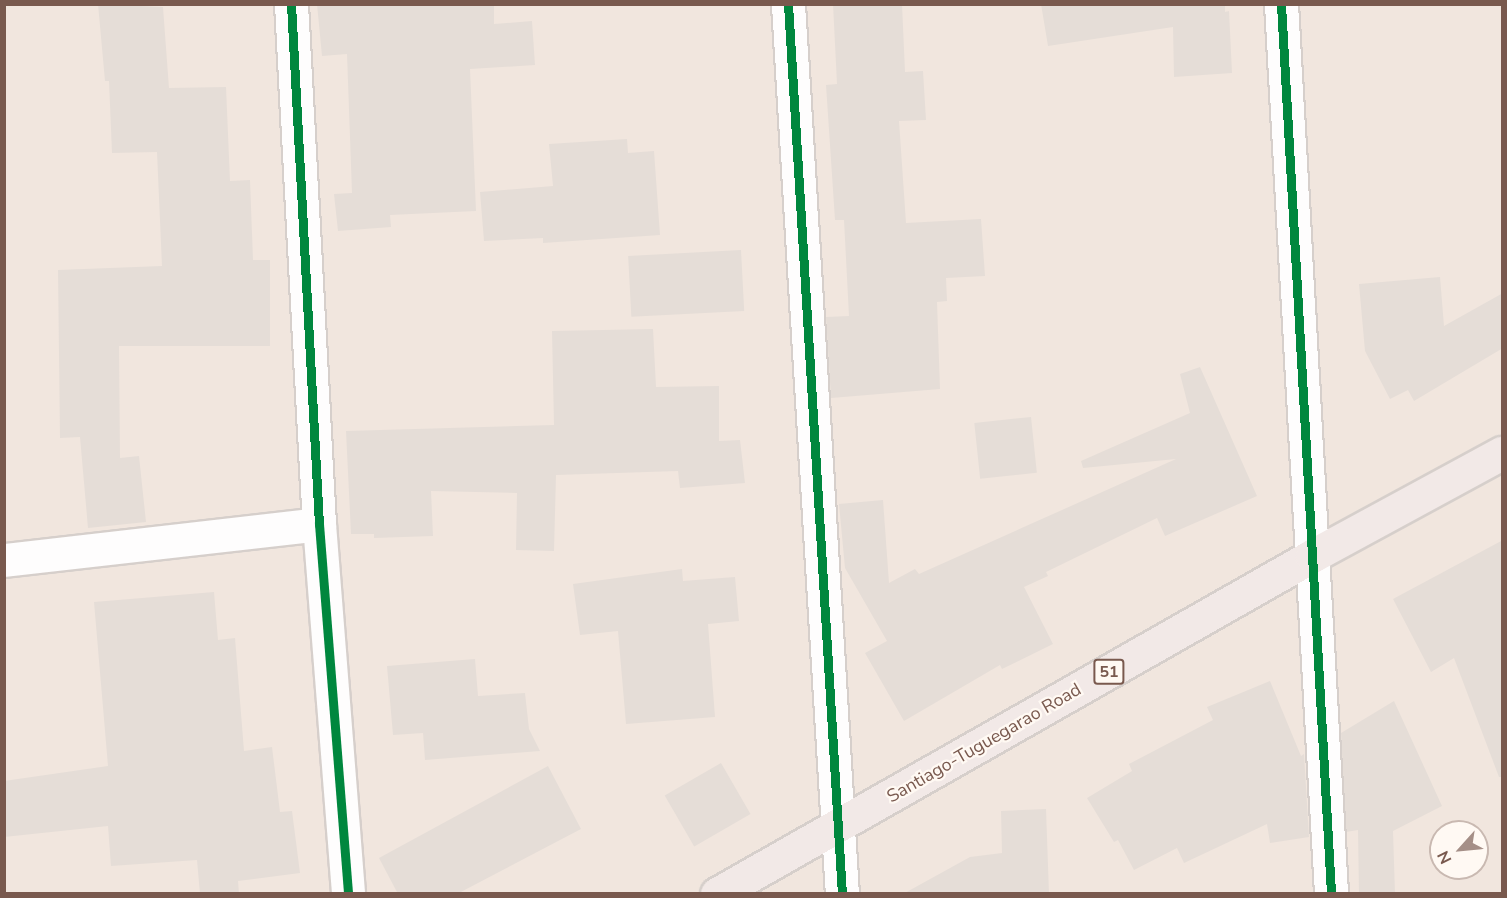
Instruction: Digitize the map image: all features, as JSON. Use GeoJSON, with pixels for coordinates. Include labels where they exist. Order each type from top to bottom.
{"type":"FeatureCollection","features":[{"type":"Feature","properties":{"kind":"highway","name":"Santiago-Tuguegarao Road"},"geometry":{"type":"LineString","coordinates":[[717,894],[1312,556],[1503,453]]}},
{"type":"Feature","properties":{"kind":"street"},"geometry":{"type":"LineString","coordinates":[[291,4],[319,524],[348,894]]}},
{"type":"Feature","properties":{"kind":"street"},"geometry":{"type":"LineString","coordinates":[[788,4],[842,894]]}},
{"type":"Feature","properties":{"kind":"street"},"geometry":{"type":"LineString","coordinates":[[1281,4],[1331,894]]}},
{"type":"Feature","properties":{"kind":"street"},"geometry":{"type":"LineString","coordinates":[[4,560],[319,524]]}},
{"type":"Feature","properties":{"kind":"shaded area"},"geometry":{"type":"Polygon","coordinates":[[[5,5],[1502,5],[1502,893],[5,894],[5,5]]]}},
{"type":"Feature","properties":{"kind":"building"},"geometry":{"type":"Polygon","coordinates":[[[98,4],[163,7],[169,88],[226,87],[230,181],[250,180],[253,260],[270,260],[270,346],[119,346],[120,458],[139,456],[146,522],[88,528],[80,437],[60,438],[58,270],[162,266],[157,152],[112,153],[109,81],[105,81],[98,4]]]}},
{"type":"Feature","properties":{"kind":"building"},"geometry":{"type":"Polygon","coordinates":[[[317,4],[494,4],[494,24],[532,21],[535,65],[470,69],[476,211],[390,215],[391,227],[338,231],[334,194],[352,193],[347,54],[322,56],[317,4]]]}},
{"type":"Feature","properties":{"kind":"building"},"geometry":{"type":"Polygon","coordinates":[[[833,4],[902,4],[905,72],[923,71],[926,120],[899,121],[906,223],[981,219],[985,276],[946,278],[947,301],[937,302],[940,389],[831,398],[826,317],[849,316],[844,220],[835,220],[826,85],[837,84],[833,4]]]}},
{"type":"Feature","properties":{"kind":"building"},"geometry":{"type":"Polygon","coordinates":[[[1041,4],[1225,4],[1225,12],[1229,11],[1232,73],[1174,77],[1173,27],[1048,46],[1041,4]]]}},
{"type":"Feature","properties":{"kind":"building"},"geometry":{"type":"Polygon","coordinates":[[[627,139],[628,153],[654,151],[660,235],[543,243],[543,238],[484,241],[480,192],[553,186],[549,144],[627,139]]]}},
{"type":"Feature","properties":{"kind":"building"},"geometry":{"type":"Polygon","coordinates":[[[741,250],[744,311],[631,317],[628,256],[741,250]]]}},
{"type":"Feature","properties":{"kind":"building"},"geometry":{"type":"Polygon","coordinates":[[[1440,277],[1444,326],[1503,293],[1503,348],[1414,401],[1408,390],[1390,399],[1365,351],[1359,284],[1440,277]]]}},
{"type":"Feature","properties":{"kind":"building"},"geometry":{"type":"Polygon","coordinates":[[[653,329],[656,387],[719,386],[719,441],[740,440],[745,483],[680,488],[678,471],[556,475],[554,551],[516,550],[517,493],[431,491],[433,536],[374,538],[374,534],[351,534],[346,431],[554,425],[552,331],[653,329]]]}},
{"type":"Feature","properties":{"kind":"building"},"geometry":{"type":"Polygon","coordinates":[[[1200,367],[1257,496],[1165,536],[1157,518],[1046,572],[1048,576],[1024,587],[1053,644],[1002,669],[1000,665],[904,721],[865,653],[887,641],[845,568],[839,504],[883,500],[889,583],[915,569],[919,574],[1176,459],[1083,468],[1081,461],[1190,413],[1180,374],[1200,367]]]}},
{"type":"Feature","properties":{"kind":"building"},"geometry":{"type":"Polygon","coordinates":[[[1031,417],[1037,473],[980,479],[974,423],[1031,417]]]}},
{"type":"Feature","properties":{"kind":"building"},"geometry":{"type":"Polygon","coordinates":[[[1503,540],[1503,777],[1499,777],[1454,658],[1431,672],[1393,599],[1503,540]]]}},
{"type":"Feature","properties":{"kind":"building"},"geometry":{"type":"Polygon","coordinates":[[[682,569],[683,581],[735,577],[739,621],[708,624],[715,717],[626,724],[618,631],[580,635],[573,584],[682,569]]]}},
{"type":"Feature","properties":{"kind":"building"},"geometry":{"type":"Polygon","coordinates":[[[214,592],[218,640],[235,638],[244,751],[272,747],[280,812],[292,811],[300,873],[238,881],[239,894],[200,894],[197,860],[111,866],[108,826],[4,837],[4,781],[108,766],[94,602],[214,592]]]}},
{"type":"Feature","properties":{"kind":"building"},"geometry":{"type":"Polygon","coordinates":[[[475,659],[478,696],[525,693],[529,729],[540,751],[425,760],[423,733],[393,735],[387,666],[475,659]]]}},
{"type":"Feature","properties":{"kind":"building"},"geometry":{"type":"Polygon","coordinates":[[[1270,681],[1301,756],[1304,754],[1309,837],[1270,843],[1267,824],[1184,863],[1177,848],[1134,870],[1118,840],[1114,842],[1087,798],[1132,771],[1129,764],[1213,720],[1207,707],[1270,681]]]}},
{"type":"Feature","properties":{"kind":"building"},"geometry":{"type":"Polygon","coordinates":[[[1394,701],[1442,806],[1393,831],[1395,894],[1359,894],[1358,830],[1346,832],[1341,733],[1394,701]]]}},
{"type":"Feature","properties":{"kind":"building"},"geometry":{"type":"Polygon","coordinates":[[[721,763],[751,814],[694,847],[665,796],[721,763]]]}},
{"type":"Feature","properties":{"kind":"building"},"geometry":{"type":"Polygon","coordinates":[[[548,766],[581,829],[457,894],[398,894],[379,858],[548,766]]]}},
{"type":"Feature","properties":{"kind":"building"},"geometry":{"type":"Polygon","coordinates":[[[1046,809],[1049,894],[903,894],[970,857],[1002,853],[1001,811],[1046,809]]]}},
{"type":"Feature","properties":{"kind":"cycle path"},"geometry":{"type":"LineString","coordinates":[[291,4],[319,524],[348,894]]}},
{"type":"Feature","properties":{"kind":"cycle path"},"geometry":{"type":"LineString","coordinates":[[788,4],[842,894]]}},
{"type":"Feature","properties":{"kind":"cycle path"},"geometry":{"type":"LineString","coordinates":[[1281,4],[1331,894]]}}]}
